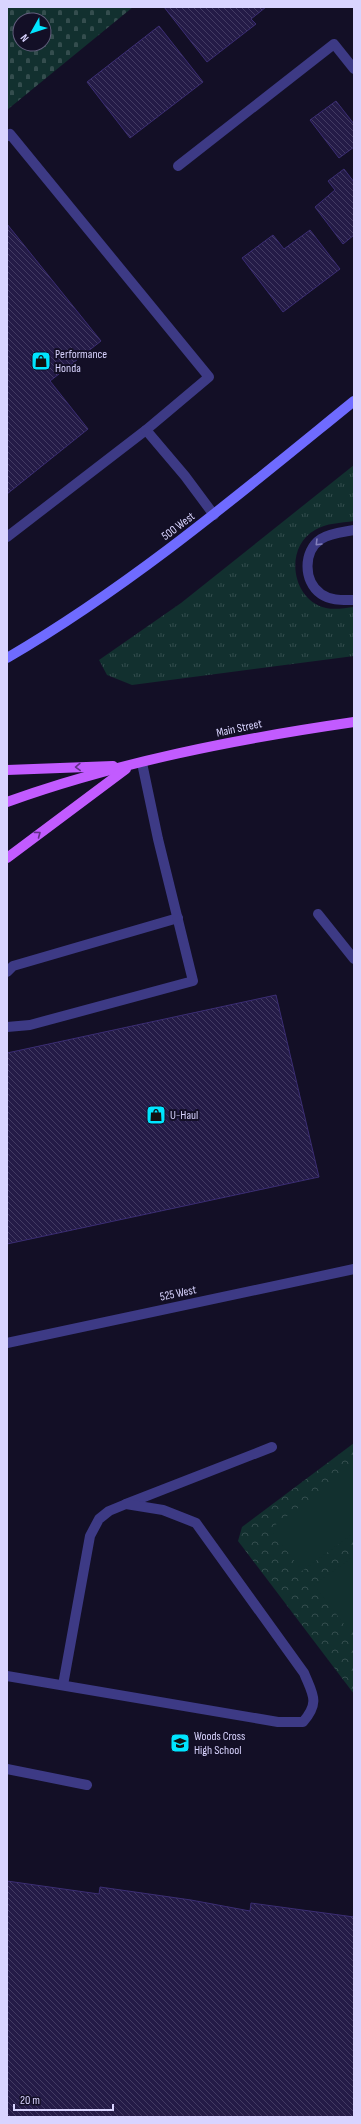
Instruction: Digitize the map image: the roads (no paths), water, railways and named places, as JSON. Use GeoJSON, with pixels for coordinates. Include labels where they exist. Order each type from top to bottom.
{"type":"FeatureCollection","features":[{"type":"Feature","properties":{"kind":"main road","name":"Main Street"},"geometry":{"type":"LineString","coordinates":[[131,766],[271,735],[354,722]]}},
{"type":"Feature","properties":{"kind":"main road"},"geometry":{"type":"LineString","coordinates":[[7,770],[131,766]]}},
{"type":"Feature","properties":{"kind":"main road"},"geometry":{"type":"LineString","coordinates":[[7,802],[44,789],[131,766]]}},
{"type":"Feature","properties":{"kind":"main road"},"geometry":{"type":"LineString","coordinates":[[7,858],[131,766]]}},
{"type":"Feature","properties":{"kind":"street"},"geometry":{"type":"LineString","coordinates":[[178,166],[334,44],[354,70]]}},
{"type":"Feature","properties":{"kind":"street"},"geometry":{"type":"LineString","coordinates":[[7,136],[10,134],[209,378],[146,430],[7,536]]}},
{"type":"Feature","properties":{"kind":"street","name":"500 West"},"geometry":{"type":"LineString","coordinates":[[7,658],[80,613],[214,515],[354,401]]}},
{"type":"Feature","properties":{"kind":"street"},"geometry":{"type":"LineString","coordinates":[[146,430],[185,476],[214,515]]}},
{"type":"Feature","properties":{"kind":"street"},"geometry":{"type":"LineString","coordinates":[[354,530],[338,532],[321,539],[310,552],[307,566],[310,580],[321,594],[334,600],[354,600]]}},
{"type":"Feature","properties":{"kind":"street"},"geometry":{"type":"LineString","coordinates":[[7,1027],[30,1025],[193,981],[158,839],[142,763]]}},
{"type":"Feature","properties":{"kind":"street"},"geometry":{"type":"LineString","coordinates":[[318,914],[354,959]]}},
{"type":"Feature","properties":{"kind":"street"},"geometry":{"type":"LineString","coordinates":[[7,972],[12,966],[178,918]]}},
{"type":"Feature","properties":{"kind":"street","name":"525 West"},"geometry":{"type":"LineString","coordinates":[[7,1343],[354,1269]]}},
{"type":"Feature","properties":{"kind":"street"},"geometry":{"type":"LineString","coordinates":[[63,1685],[90,1536],[99,1519],[109,1511],[272,1447]]}},
{"type":"Feature","properties":{"kind":"street"},"geometry":{"type":"LineString","coordinates":[[7,1676],[278,1722],[302,1722],[312,1712],[315,1698],[304,1673],[196,1523],[163,1510],[126,1504]]}},
{"type":"Feature","properties":{"kind":"street"},"geometry":{"type":"LineString","coordinates":[[7,1769],[87,1784]]}},
{"type":"Feature","properties":{"kind":"place","name":"Performance Honda"},"geometry":{"type":"Point","coordinates":[41,361]}},
{"type":"Feature","properties":{"kind":"place","name":"U-Haul"},"geometry":{"type":"Point","coordinates":[156,1115]}},
{"type":"Feature","properties":{"kind":"place","name":"Woods Cross High School"},"geometry":{"type":"Point","coordinates":[180,1743]}}]}
